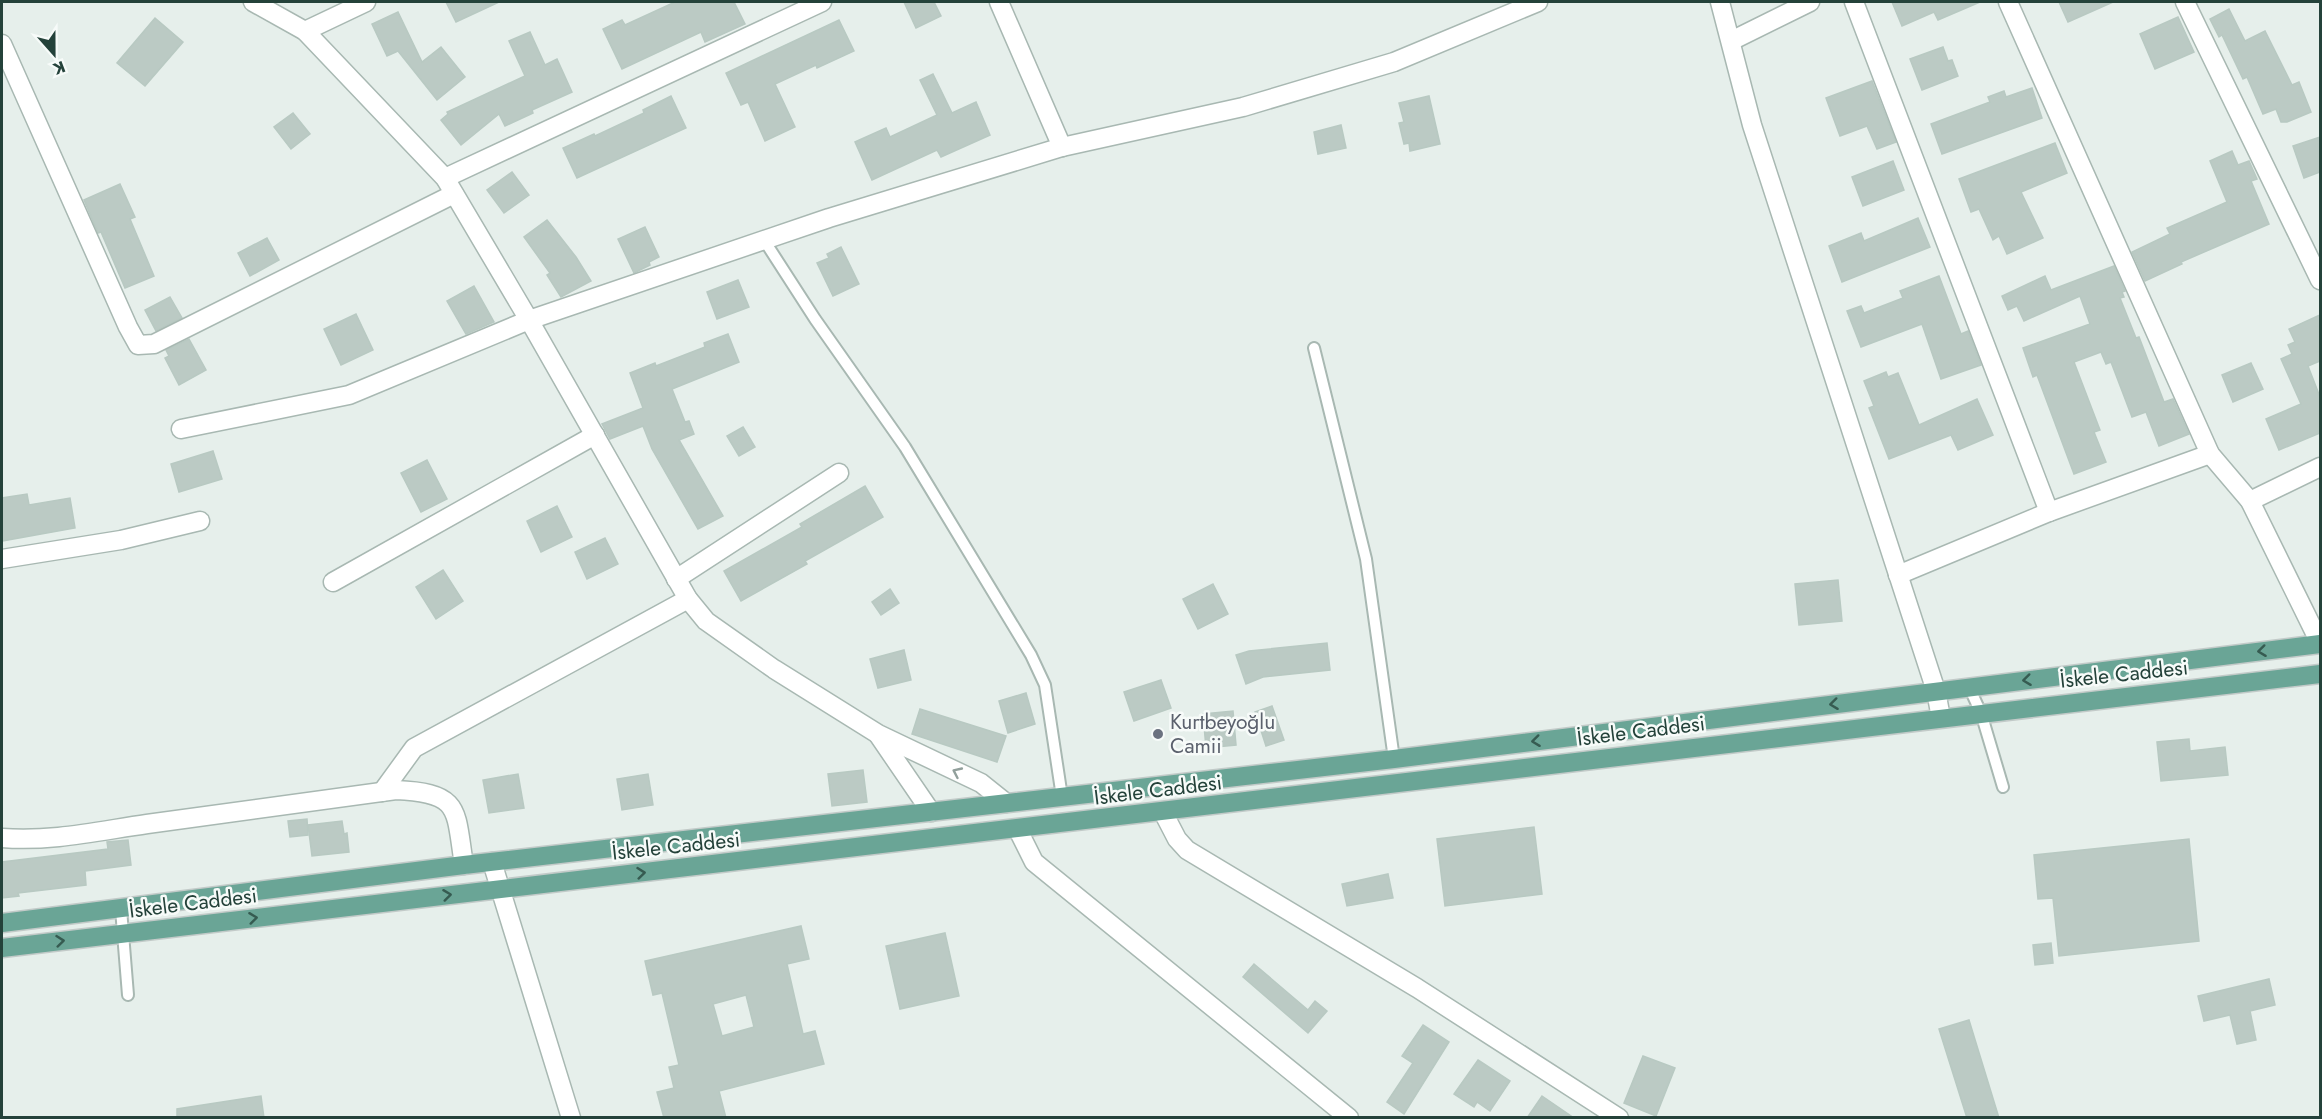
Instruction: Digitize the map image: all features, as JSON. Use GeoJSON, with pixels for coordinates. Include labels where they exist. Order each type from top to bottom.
{"type":"FeatureCollection","features":[{"type":"Feature","properties":{"kind":"main road"},"geometry":{"type":"LineString","coordinates":[[2,923],[492,862],[1395,759],[2320,643]]}},
{"type":"Feature","properties":{"kind":"main road","name":"İskele Caddesi"},"geometry":{"type":"LineString","coordinates":[[2,948],[502,888],[1018,830],[1981,713],[2320,675]]}},
{"type":"Feature","properties":{"kind":"street"},"geometry":{"type":"LineString","coordinates":[[253,2],[305,31],[450,186],[676,579],[688,599],[706,621],[774,669],[878,734],[981,783],[1006,803]]}},
{"type":"Feature","properties":{"kind":"street"},"geometry":{"type":"LineString","coordinates":[[305,31],[366,2]]}},
{"type":"Feature","properties":{"kind":"street"},"geometry":{"type":"LineString","coordinates":[[2,44],[138,345],[154,344],[450,186],[822,2]]}},
{"type":"Feature","properties":{"kind":"street"},"geometry":{"type":"LineString","coordinates":[[999,2],[1062,147]]}},
{"type":"Feature","properties":{"kind":"street"},"geometry":{"type":"LineString","coordinates":[[181,429],[349,395],[529,320],[829,218],[1062,147],[1243,107],[1383,65],[1538,2]]}},
{"type":"Feature","properties":{"kind":"street"},"geometry":{"type":"LineString","coordinates":[[1720,2],[1752,125],[1936,691],[1941,718]]}},
{"type":"Feature","properties":{"kind":"street"},"geometry":{"type":"LineString","coordinates":[[1731,41],[1810,2]]}},
{"type":"Feature","properties":{"kind":"street"},"geometry":{"type":"LineString","coordinates":[[1854,2],[2049,512]]}},
{"type":"Feature","properties":{"kind":"street"},"geometry":{"type":"LineString","coordinates":[[2008,2],[2210,454],[2250,501],[2320,643]]}},
{"type":"Feature","properties":{"kind":"street"},"geometry":{"type":"LineString","coordinates":[[2185,2],[2320,280]]}},
{"type":"Feature","properties":{"kind":"street"},"geometry":{"type":"LineString","coordinates":[[333,582],[595,435]]}},
{"type":"Feature","properties":{"kind":"street"},"geometry":{"type":"LineString","coordinates":[[1898,575],[2049,512],[2210,454]]}},
{"type":"Feature","properties":{"kind":"street"},"geometry":{"type":"LineString","coordinates":[[2250,501],[2320,467]]}},
{"type":"Feature","properties":{"kind":"street"},"geometry":{"type":"LineString","coordinates":[[676,579],[839,473]]}},
{"type":"Feature","properties":{"kind":"street"},"geometry":{"type":"LineString","coordinates":[[2,559],[121,540],[200,521]]}},
{"type":"Feature","properties":{"kind":"street"},"geometry":{"type":"LineString","coordinates":[[382,792],[414,748],[688,599]]}},
{"type":"Feature","properties":{"kind":"street"},"geometry":{"type":"LineString","coordinates":[[878,734],[931,812]]}},
{"type":"Feature","properties":{"kind":"street"},"geometry":{"type":"LineString","coordinates":[[2,838],[27,840],[78,836],[139,825],[396,790],[419,791],[441,798],[455,810],[464,866]]}},
{"type":"Feature","properties":{"kind":"street"},"geometry":{"type":"LineString","coordinates":[[1163,812],[1187,850],[1417,988],[1619,1118]]}},
{"type":"Feature","properties":{"kind":"street"},"geometry":{"type":"LineString","coordinates":[[1018,830],[1034,862],[1349,1118]]}},
{"type":"Feature","properties":{"kind":"street"},"geometry":{"type":"LineString","coordinates":[[492,862],[502,888],[571,1118]]}},
{"type":"Feature","properties":{"kind":"lane"},"geometry":{"type":"LineString","coordinates":[[764,240],[815,319],[905,447],[1031,656],[1045,685],[1062,797]]}},
{"type":"Feature","properties":{"kind":"lane"},"geometry":{"type":"LineString","coordinates":[[1314,348],[1366,559],[1395,759]]}},
{"type":"Feature","properties":{"kind":"lane"},"geometry":{"type":"LineString","coordinates":[[1969,687],[1981,713],[2003,787]]}},
{"type":"Feature","properties":{"kind":"lane"},"geometry":{"type":"LineString","coordinates":[[121,909],[128,995]]}},
{"type":"Feature","properties":{"kind":"building"},"geometry":{"type":"Polygon","coordinates":[[[446,2],[499,2],[456,22],[446,2]]]}},
{"type":"Feature","properties":{"kind":"building"},"geometry":{"type":"Polygon","coordinates":[[[675,2],[734,2],[745,24],[705,42],[701,32],[622,69],[603,29],[622,20],[625,25],[675,2]]]}},
{"type":"Feature","properties":{"kind":"building"},"geometry":{"type":"Polygon","coordinates":[[[904,2],[934,2],[941,16],[916,28],[904,2]]]}},
{"type":"Feature","properties":{"kind":"building"},"geometry":{"type":"Polygon","coordinates":[[[1892,2],[1980,2],[1938,20],[1934,12],[1902,26],[1892,2]]]}},
{"type":"Feature","properties":{"kind":"building"},"geometry":{"type":"Polygon","coordinates":[[[2059,2],[2113,2],[2068,22],[2059,2]]]}},
{"type":"Feature","properties":{"kind":"building"},"geometry":{"type":"Polygon","coordinates":[[[2229,9],[2245,41],[2265,31],[2292,85],[2299,82],[2311,112],[2287,122],[2281,122],[2276,109],[2263,114],[2247,77],[2243,79],[2222,35],[2219,37],[2210,19],[2229,9]]]}},
{"type":"Feature","properties":{"kind":"building"},"geometry":{"type":"Polygon","coordinates":[[[398,12],[422,62],[441,47],[465,77],[437,100],[398,51],[387,56],[372,24],[398,12]]]}},
{"type":"Feature","properties":{"kind":"building"},"geometry":{"type":"Polygon","coordinates":[[[2178,17],[2194,52],[2155,69],[2140,34],[2178,17]]]}},
{"type":"Feature","properties":{"kind":"building"},"geometry":{"type":"Polygon","coordinates":[[[155,18],[183,42],[145,86],[117,63],[155,18]]]}},
{"type":"Feature","properties":{"kind":"building"},"geometry":{"type":"Polygon","coordinates":[[[839,20],[854,51],[775,84],[795,127],[765,141],[748,102],[741,105],[726,73],[839,20]]]}},
{"type":"Feature","properties":{"kind":"building"},"geometry":{"type":"Polygon","coordinates":[[[530,32],[545,65],[557,59],[572,92],[532,110],[533,113],[505,126],[499,114],[461,145],[441,120],[448,114],[447,112],[525,76],[509,41],[530,32]]]}},
{"type":"Feature","properties":{"kind":"building"},"geometry":{"type":"Polygon","coordinates":[[[1943,47],[1948,61],[1952,60],[1958,76],[1922,90],[1910,59],[1943,47]]]}},
{"type":"Feature","properties":{"kind":"building"},"geometry":{"type":"Polygon","coordinates":[[[933,74],[952,113],[976,102],[990,135],[941,157],[937,150],[872,180],[855,142],[886,128],[890,137],[937,115],[920,80],[933,74]]]}},
{"type":"Feature","properties":{"kind":"building"},"geometry":{"type":"Polygon","coordinates":[[[1872,81],[1896,142],[1877,149],[1867,126],[1840,136],[1826,98],[1872,81]]]}},
{"type":"Feature","properties":{"kind":"building"},"geometry":{"type":"Polygon","coordinates":[[[2032,88],[2042,118],[1942,154],[1931,124],[1990,102],[1988,97],[2004,91],[2006,97],[2032,88]]]}},
{"type":"Feature","properties":{"kind":"building"},"geometry":{"type":"Polygon","coordinates":[[[671,96],[686,128],[577,178],[563,148],[644,113],[643,110],[671,96]]]}},
{"type":"Feature","properties":{"kind":"building"},"geometry":{"type":"Polygon","coordinates":[[[1429,96],[1440,144],[1410,151],[1409,143],[1404,144],[1399,123],[1404,122],[1399,103],[1429,96]]]}},
{"type":"Feature","properties":{"kind":"building"},"geometry":{"type":"Polygon","coordinates":[[[293,113],[310,134],[291,149],[274,127],[293,113]]]}},
{"type":"Feature","properties":{"kind":"building"},"geometry":{"type":"Polygon","coordinates":[[[1341,125],[1346,148],[1318,154],[1314,132],[1341,125]]]}},
{"type":"Feature","properties":{"kind":"building"},"geometry":{"type":"Polygon","coordinates":[[[2320,137],[2320,172],[2304,178],[2293,146],[2320,137]]]}},
{"type":"Feature","properties":{"kind":"building"},"geometry":{"type":"Polygon","coordinates":[[[2055,143],[2067,173],[2021,192],[2043,238],[2007,254],[1999,236],[1993,240],[1979,209],[1971,212],[1959,179],[2055,143]]]}},
{"type":"Feature","properties":{"kind":"building"},"geometry":{"type":"Polygon","coordinates":[[[2232,151],[2238,165],[2249,161],[2257,179],[2251,181],[2269,224],[2181,262],[2182,264],[2145,281],[2132,252],[2170,234],[2167,228],[2227,202],[2210,161],[2232,151]]]}},
{"type":"Feature","properties":{"kind":"building"},"geometry":{"type":"Polygon","coordinates":[[[1893,161],[1904,190],[1863,206],[1852,177],[1893,161]]]}},
{"type":"Feature","properties":{"kind":"building"},"geometry":{"type":"Polygon","coordinates":[[[512,172],[529,195],[504,213],[487,190],[512,172]]]}},
{"type":"Feature","properties":{"kind":"building"},"geometry":{"type":"Polygon","coordinates":[[[120,184],[135,217],[130,219],[154,276],[125,288],[101,232],[98,233],[84,200],[120,184]]]}},
{"type":"Feature","properties":{"kind":"building"},"geometry":{"type":"Polygon","coordinates":[[[1918,218],[1930,247],[1842,282],[1829,246],[1861,233],[1864,241],[1918,218]]]}},
{"type":"Feature","properties":{"kind":"building"},"geometry":{"type":"Polygon","coordinates":[[[547,220],[576,257],[591,281],[561,297],[547,275],[550,273],[524,237],[547,220]]]}},
{"type":"Feature","properties":{"kind":"building"},"geometry":{"type":"Polygon","coordinates":[[[645,227],[659,257],[649,262],[650,265],[634,273],[618,239],[645,227]]]}},
{"type":"Feature","properties":{"kind":"building"},"geometry":{"type":"Polygon","coordinates":[[[267,238],[279,260],[250,276],[238,253],[267,238]]]}},
{"type":"Feature","properties":{"kind":"building"},"geometry":{"type":"Polygon","coordinates":[[[841,247],[859,284],[833,296],[817,263],[829,258],[827,254],[841,247]]]}},
{"type":"Feature","properties":{"kind":"building"},"geometry":{"type":"Polygon","coordinates":[[[2114,266],[2125,291],[2122,292],[2124,297],[2120,298],[2136,338],[2139,337],[2164,402],[2173,399],[2189,434],[2159,446],[2146,412],[2132,417],[2111,362],[2106,364],[2101,352],[2074,362],[2100,430],[2094,432],[2106,462],[2074,474],[2037,375],[2033,377],[2023,348],[2090,324],[2080,296],[2024,321],[2017,306],[2008,310],[2002,296],[2045,276],[2051,290],[2114,266]]]}},
{"type":"Feature","properties":{"kind":"building"},"geometry":{"type":"Polygon","coordinates":[[[1939,276],[1961,334],[1968,331],[1981,365],[1941,379],[1922,324],[1861,347],[1847,311],[1861,306],[1864,313],[1903,298],[1900,291],[1939,276]]]}},
{"type":"Feature","properties":{"kind":"building"},"geometry":{"type":"Polygon","coordinates":[[[738,280],[749,307],[717,319],[707,292],[738,280]]]}},
{"type":"Feature","properties":{"kind":"building"},"geometry":{"type":"Polygon","coordinates":[[[474,286],[494,322],[466,334],[447,301],[474,286]]]}},
{"type":"Feature","properties":{"kind":"building"},"geometry":{"type":"Polygon","coordinates":[[[170,297],[182,318],[156,331],[145,310],[170,297]]]}},
{"type":"Feature","properties":{"kind":"building"},"geometry":{"type":"Polygon","coordinates":[[[356,314],[373,350],[341,365],[324,329],[356,314]]]}},
{"type":"Feature","properties":{"kind":"building"},"geometry":{"type":"Polygon","coordinates":[[[2320,315],[2320,361],[2308,366],[2320,397],[2320,433],[2279,450],[2266,419],[2301,404],[2281,359],[2292,354],[2288,345],[2295,342],[2289,329],[2320,315]]]}},
{"type":"Feature","properties":{"kind":"building"},"geometry":{"type":"Polygon","coordinates":[[[728,334],[739,362],[672,389],[685,422],[689,421],[694,434],[679,440],[723,516],[698,529],[652,449],[643,426],[610,439],[602,424],[643,408],[630,373],[655,363],[656,366],[705,347],[704,343],[728,334]]]}},
{"type":"Feature","properties":{"kind":"building"},"geometry":{"type":"Polygon","coordinates":[[[189,339],[206,370],[179,385],[165,358],[169,356],[166,350],[189,339]]]}},
{"type":"Feature","properties":{"kind":"building"},"geometry":{"type":"Polygon","coordinates":[[[2251,363],[2263,389],[2233,402],[2222,375],[2251,363]]]}},
{"type":"Feature","properties":{"kind":"building"},"geometry":{"type":"Polygon","coordinates":[[[1886,372],[1888,377],[1898,373],[1919,425],[1977,399],[1993,435],[1958,450],[1951,435],[1889,459],[1869,408],[1874,406],[1864,381],[1886,372]]]}},
{"type":"Feature","properties":{"kind":"building"},"geometry":{"type":"Polygon","coordinates":[[[743,427],[755,447],[739,456],[727,436],[743,427]]]}},
{"type":"Feature","properties":{"kind":"building"},"geometry":{"type":"Polygon","coordinates":[[[213,451],[222,479],[179,492],[171,464],[213,451]]]}},
{"type":"Feature","properties":{"kind":"building"},"geometry":{"type":"Polygon","coordinates":[[[427,460],[447,499],[421,512],[401,473],[427,460]]]}},
{"type":"Feature","properties":{"kind":"building"},"geometry":{"type":"Polygon","coordinates":[[[865,486],[883,517],[805,561],[807,564],[741,601],[724,571],[802,527],[800,524],[865,486]]]}},
{"type":"Feature","properties":{"kind":"building"},"geometry":{"type":"Polygon","coordinates":[[[27,494],[29,505],[70,498],[75,528],[2,541],[2,498],[27,494]]]}},
{"type":"Feature","properties":{"kind":"building"},"geometry":{"type":"Polygon","coordinates":[[[557,506],[572,537],[541,552],[527,521],[557,506]]]}},
{"type":"Feature","properties":{"kind":"building"},"geometry":{"type":"Polygon","coordinates":[[[605,538],[618,564],[587,579],[575,552],[605,538]]]}},
{"type":"Feature","properties":{"kind":"building"},"geometry":{"type":"Polygon","coordinates":[[[443,570],[463,601],[436,619],[416,587],[443,570]]]}},
{"type":"Feature","properties":{"kind":"building"},"geometry":{"type":"Polygon","coordinates":[[[1838,580],[1842,621],[1799,625],[1795,584],[1838,580]]]}},
{"type":"Feature","properties":{"kind":"building"},"geometry":{"type":"Polygon","coordinates":[[[1213,584],[1228,614],[1198,629],[1183,599],[1213,584]]]}},
{"type":"Feature","properties":{"kind":"building"},"geometry":{"type":"Polygon","coordinates":[[[890,589],[899,603],[881,615],[872,602],[890,589]]]}},
{"type":"Feature","properties":{"kind":"building"},"geometry":{"type":"Polygon","coordinates":[[[1327,643],[1330,670],[1263,677],[1246,684],[1236,655],[1249,651],[1327,643]]]}},
{"type":"Feature","properties":{"kind":"building"},"geometry":{"type":"Polygon","coordinates":[[[904,650],[911,680],[878,688],[870,659],[904,650]]]}},
{"type":"Feature","properties":{"kind":"building"},"geometry":{"type":"Polygon","coordinates":[[[1161,680],[1171,708],[1134,721],[1124,692],[1161,680]]]}},
{"type":"Feature","properties":{"kind":"building"},"geometry":{"type":"Polygon","coordinates":[[[1026,693],[1035,724],[1008,733],[999,701],[1026,693]]]}},
{"type":"Feature","properties":{"kind":"building"},"geometry":{"type":"Polygon","coordinates":[[[1272,706],[1284,740],[1266,746],[1255,712],[1272,706]]]}},
{"type":"Feature","properties":{"kind":"building"},"geometry":{"type":"Polygon","coordinates":[[[920,709],[1006,736],[997,762],[912,734],[920,709]]]}},
{"type":"Feature","properties":{"kind":"building"},"geometry":{"type":"Polygon","coordinates":[[[1233,711],[1236,745],[1206,748],[1203,714],[1233,711]]]}},
{"type":"Feature","properties":{"kind":"building"},"geometry":{"type":"Polygon","coordinates":[[[2189,739],[2190,751],[2225,747],[2228,775],[2161,781],[2157,742],[2189,739]]]}},
{"type":"Feature","properties":{"kind":"building"},"geometry":{"type":"Polygon","coordinates":[[[863,770],[867,802],[832,806],[828,774],[863,770]]]}},
{"type":"Feature","properties":{"kind":"building"},"geometry":{"type":"Polygon","coordinates":[[[518,774],[524,808],[489,813],[483,780],[518,774]]]}},
{"type":"Feature","properties":{"kind":"building"},"geometry":{"type":"Polygon","coordinates":[[[648,774],[653,805],[622,810],[617,779],[648,774]]]}},
{"type":"Feature","properties":{"kind":"building"},"geometry":{"type":"Polygon","coordinates":[[[307,819],[308,835],[290,837],[288,821],[307,819]]]}},
{"type":"Feature","properties":{"kind":"building"},"geometry":{"type":"Polygon","coordinates":[[[342,821],[344,834],[347,833],[349,852],[312,856],[308,825],[342,821]]]}},
{"type":"Feature","properties":{"kind":"building"},"geometry":{"type":"Polygon","coordinates":[[[1534,827],[1542,894],[1445,906],[1437,839],[1534,827]]]}},
{"type":"Feature","properties":{"kind":"building"},"geometry":{"type":"Polygon","coordinates":[[[2189,839],[2199,941],[2059,956],[2053,898],[2038,899],[2034,855],[2189,839]]]}},
{"type":"Feature","properties":{"kind":"building"},"geometry":{"type":"Polygon","coordinates":[[[128,840],[131,865],[85,871],[86,885],[18,893],[19,896],[2,898],[2,862],[108,849],[107,842],[128,840]]]}},
{"type":"Feature","properties":{"kind":"building"},"geometry":{"type":"Polygon","coordinates":[[[1388,874],[1393,898],[1347,906],[1342,884],[1388,874]]]}},
{"type":"Feature","properties":{"kind":"building"},"geometry":{"type":"Polygon","coordinates":[[[801,926],[809,959],[787,964],[803,1034],[815,1031],[824,1064],[719,1091],[726,1118],[664,1118],[657,1092],[674,1088],[669,1067],[679,1065],[662,993],[653,995],[645,961],[801,926]],[[746,995],[713,1004],[722,1036],[754,1027],[746,995]]]}},
{"type":"Feature","properties":{"kind":"building"},"geometry":{"type":"Polygon","coordinates":[[[945,933],[959,996],[900,1009],[886,946],[945,933]]]}},
{"type":"Feature","properties":{"kind":"building"},"geometry":{"type":"Polygon","coordinates":[[[2051,943],[2053,963],[2035,965],[2033,945],[2051,943]]]}},
{"type":"Feature","properties":{"kind":"building"},"geometry":{"type":"Polygon","coordinates":[[[1254,964],[1308,1010],[1315,1001],[1327,1011],[1308,1033],[1243,977],[1254,964]]]}},
{"type":"Feature","properties":{"kind":"building"},"geometry":{"type":"Polygon","coordinates":[[[2269,979],[2275,1005],[2250,1011],[2256,1040],[2237,1044],[2230,1015],[2204,1021],[2198,996],[2269,979]]]}},
{"type":"Feature","properties":{"kind":"building"},"geometry":{"type":"Polygon","coordinates":[[[1969,1020],[1999,1118],[1967,1118],[1939,1029],[1969,1020]]]}},
{"type":"Feature","properties":{"kind":"building"},"geometry":{"type":"Polygon","coordinates":[[[1423,1025],[1449,1042],[1404,1114],[1387,1102],[1413,1063],[1402,1056],[1423,1025]]]}},
{"type":"Feature","properties":{"kind":"building"},"geometry":{"type":"Polygon","coordinates":[[[1643,1056],[1675,1068],[1656,1116],[1624,1103],[1643,1056]]]}},
{"type":"Feature","properties":{"kind":"building"},"geometry":{"type":"Polygon","coordinates":[[[1478,1060],[1510,1081],[1490,1111],[1477,1102],[1474,1107],[1454,1094],[1478,1060]]]}},
{"type":"Feature","properties":{"kind":"building"},"geometry":{"type":"Polygon","coordinates":[[[261,1096],[264,1118],[177,1118],[177,1109],[261,1096]]]}},
{"type":"Feature","properties":{"kind":"building"},"geometry":{"type":"Polygon","coordinates":[[[1542,1096],[1574,1118],[1527,1118],[1542,1096]]]}},
{"type":"Feature","properties":{"kind":"place","name":"Kurtbeyoğlu Camii"},"geometry":{"type":"Point","coordinates":[1158,734]}}]}
